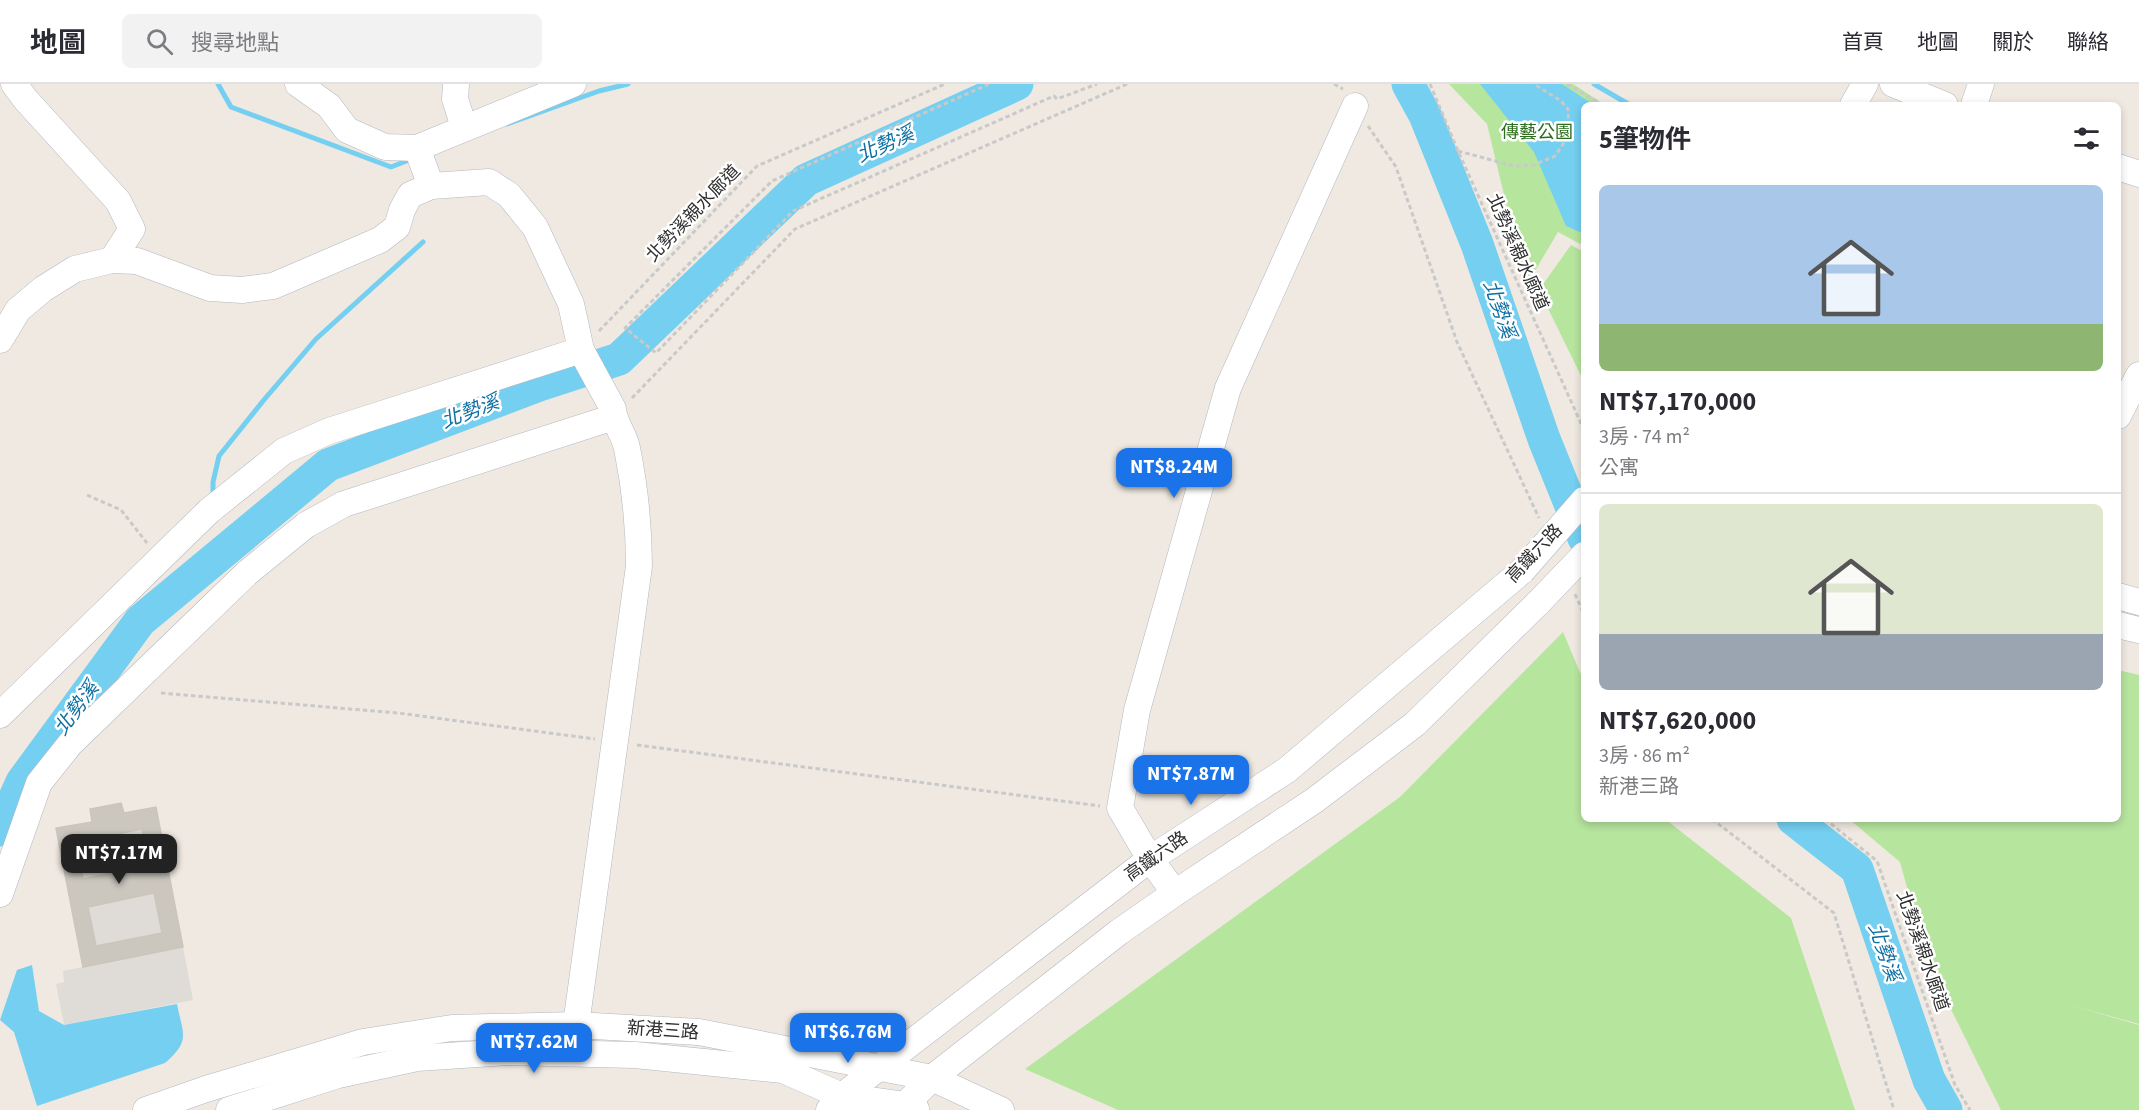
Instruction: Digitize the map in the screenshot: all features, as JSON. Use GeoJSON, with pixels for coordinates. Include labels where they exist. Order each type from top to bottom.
{"type":"FeatureCollection","features":[{"type":"Feature","properties":{"kind":"street"},"geometry":{"type":"LineString","coordinates":[[14,84],[118,201],[132,229],[112,260]]}},
{"type":"Feature","properties":{"kind":"street"},"geometry":{"type":"LineString","coordinates":[[298,84],[329,106],[347,130],[422,162],[489,182],[509,195],[535,227],[558,275],[571,304],[581,350],[613,413],[626,445],[638,520],[639,566],[576,1024]]}},
{"type":"Feature","properties":{"kind":"street"},"geometry":{"type":"LineString","coordinates":[[456,84],[455,99],[464,127]]}},
{"type":"Feature","properties":{"kind":"street"},"geometry":{"type":"LineString","coordinates":[[0,339],[18,310],[43,289],[75,269],[112,260],[137,261],[210,288],[242,290],[273,286],[380,240],[397,227],[422,162],[464,127],[573,84]]}},
{"type":"Feature","properties":{"kind":"street"},"geometry":{"type":"LineString","coordinates":[[1855,102],[1865,84]]}},
{"type":"Feature","properties":{"kind":"street"},"geometry":{"type":"LineString","coordinates":[[1975,102],[1981,84]]}},
{"type":"Feature","properties":{"kind":"street"},"geometry":{"type":"LineString","coordinates":[[1906,91],[1937,102]]}},
{"type":"Feature","properties":{"kind":"street"},"geometry":{"type":"LineString","coordinates":[[1175,893],[1150,859],[1120,808],[1137,710],[1228,388],[1355,106]]}},
{"type":"Feature","properties":{"kind":"street"},"geometry":{"type":"LineString","coordinates":[[0,715],[209,511],[284,451],[329,431],[581,350]]}},
{"type":"Feature","properties":{"kind":"street"},"geometry":{"type":"LineString","coordinates":[[2121,410],[2139,375]]}},
{"type":"Feature","properties":{"kind":"street"},"geometry":{"type":"LineString","coordinates":[[0,894],[39,783],[70,744],[247,573],[306,525],[344,504],[613,413]]}},
{"type":"Feature","properties":{"kind":"street","name":"高鐵六路"},"geometry":{"type":"LineString","coordinates":[[835,1103],[1150,859],[1287,770],[1522,571],[1581,503]]}},
{"type":"Feature","properties":{"kind":"street","name":"高鐵六路"},"geometry":{"type":"LineString","coordinates":[[908,1108],[932,1078],[1119,932],[1315,800],[1415,724],[1581,558]]}},
{"type":"Feature","properties":{"kind":"street"},"geometry":{"type":"LineString","coordinates":[[2121,597],[2139,602]]}},
{"type":"Feature","properties":{"kind":"street"},"geometry":{"type":"LineString","coordinates":[[2121,626],[2139,630]]}},
{"type":"Feature","properties":{"kind":"street","name":"新港三路"},"geometry":{"type":"LineString","coordinates":[[146,1110],[208,1100],[363,1042],[452,1028],[576,1024],[699,1032],[932,1078],[1001,1110]]}},
{"type":"Feature","properties":{"kind":"street","name":"新港三路"},"geometry":{"type":"LineString","coordinates":[[229,1110],[338,1075],[417,1058],[507,1052],[635,1055],[783,1070],[835,1103],[908,1108]]}},
{"type":"Feature","properties":{"kind":"path","name":"北勢溪親水廊道"},"geometry":{"type":"LineString","coordinates":[[581,350],[756,166],[945,84]]}},
{"type":"Feature","properties":{"kind":"path"},"geometry":{"type":"LineString","coordinates":[[989,84],[772,182],[625,328],[656,353],[792,211],[1054,96],[1057,99],[1097,84]]}},
{"type":"Feature","properties":{"kind":"path"},"geometry":{"type":"LineString","coordinates":[[613,413],[795,229],[1126,84]]}},
{"type":"Feature","properties":{"kind":"path"},"geometry":{"type":"LineString","coordinates":[[1334,84],[1341,87],[1396,167],[1457,342],[1543,527]]}},
{"type":"Feature","properties":{"kind":"path","name":"北勢溪親水廊道"},"geometry":{"type":"LineString","coordinates":[[1430,84],[1581,423]]}},
{"type":"Feature","properties":{"kind":"path"},"geometry":{"type":"LineString","coordinates":[[1458,151],[1514,166],[1534,165],[1555,156],[1569,135],[1569,109],[1561,101],[1534,84]]}},
{"type":"Feature","properties":{"kind":"path"},"geometry":{"type":"LineString","coordinates":[[1567,84],[1598,102]]}},
{"type":"Feature","properties":{"kind":"path"},"geometry":{"type":"LineString","coordinates":[[87,495],[121,510],[160,559]]}},
{"type":"Feature","properties":{"kind":"path"},"geometry":{"type":"LineString","coordinates":[[1574,592],[1581,607]]}},
{"type":"Feature","properties":{"kind":"path"},"geometry":{"type":"LineString","coordinates":[[161,693],[398,713],[1120,808]]}},
{"type":"Feature","properties":{"kind":"path"},"geometry":{"type":"LineString","coordinates":[[1716,822],[1834,913],[1894,1110]]}},
{"type":"Feature","properties":{"kind":"path","name":"北勢溪親水廊道"},"geometry":{"type":"LineString","coordinates":[[1829,822],[1877,861],[1955,1085],[1970,1110]]}},
{"type":"Feature","properties":{"kind":"green space","name":"傳藝公園"},"geometry":{"type":"Polygon","coordinates":[[[1449,84],[1573,84],[1600,102],[1581,102],[1581,244],[1558,232],[1526,286],[1487,124],[1449,84]]]}},
{"type":"Feature","properties":{"kind":"green space"},"geometry":{"type":"Polygon","coordinates":[[[1571,245],[1581,250],[1581,376],[1539,290],[1571,245]]]}},
{"type":"Feature","properties":{"kind":"green space"},"geometry":{"type":"Polygon","coordinates":[[[1563,632],[1581,675],[1581,822],[1669,822],[1791,918],[1855,1110],[1118,1110],[1025,1069],[1400,797],[1563,632]]]}},
{"type":"Feature","properties":{"kind":"green space"},"geometry":{"type":"Polygon","coordinates":[[[2121,671],[2139,675],[2139,1024],[2070,1005],[2139,1025],[2139,1110],[2001,1110],[1928,963],[1900,862],[1853,822],[2121,822],[2121,671]]]}},
{"type":"Feature","properties":{"kind":"shaded area"},"geometry":{"type":"Polygon","coordinates":[[[142,829],[162,933],[96,946],[76,842],[142,829]]]}},
{"type":"Feature","properties":{"kind":"shaded area"},"geometry":{"type":"Polygon","coordinates":[[[183,947],[193,1000],[64,1025],[56,984],[64,982],[63,971],[183,947]]]}},
{"type":"Feature","properties":{"kind":"water"},"geometry":{"type":"Polygon","coordinates":[[[1480,84],[1562,84],[1589,102],[1581,102],[1581,233],[1566,226],[1534,152],[1480,84]]]}},
{"type":"Feature","properties":{"kind":"water"},"geometry":{"type":"Polygon","coordinates":[[[32,965],[39,1011],[64,1025],[177,1004],[183,1030],[179,1048],[165,1063],[37,1106],[14,1032],[0,1020],[17,970],[32,965]]]}},
{"type":"Feature","properties":{"kind":"building"},"geometry":{"type":"Polygon","coordinates":[[[121,803],[124,813],[156,807],[183,947],[83,967],[56,828],[92,822],[90,809],[121,803]],[[142,829],[76,842],[83,879],[149,865],[142,829]],[[154,893],[88,907],[96,946],[162,933],[154,893]]]}},
{"type":"Feature","properties":{"kind":"waterway"},"geometry":{"type":"LineString","coordinates":[[218,84],[231,107],[391,167],[414,158]]}},
{"type":"Feature","properties":{"kind":"waterway"},"geometry":{"type":"LineString","coordinates":[[507,124],[599,91],[628,84]]}},
{"type":"Feature","properties":{"kind":"waterway","name":"北勢溪"},"geometry":{"type":"LineString","coordinates":[[0,830],[22,782],[140,621],[328,465],[539,385],[619,359],[806,180],[1017,84]]}},
{"type":"Feature","properties":{"kind":"waterway","name":"北勢溪"},"geometry":{"type":"LineString","coordinates":[[1408,84],[1425,115],[1477,244],[1544,439],[1581,531]]}},
{"type":"Feature","properties":{"kind":"waterway"},"geometry":{"type":"LineString","coordinates":[[1594,84],[1625,102]]}},
{"type":"Feature","properties":{"kind":"waterway"},"geometry":{"type":"LineString","coordinates":[[213,496],[213,482],[219,456],[263,401],[316,339],[423,242]]}},
{"type":"Feature","properties":{"kind":"waterway","name":"北勢溪"},"geometry":{"type":"LineString","coordinates":[[1797,822],[1857,869],[1929,1080],[1946,1110]]}}]}
